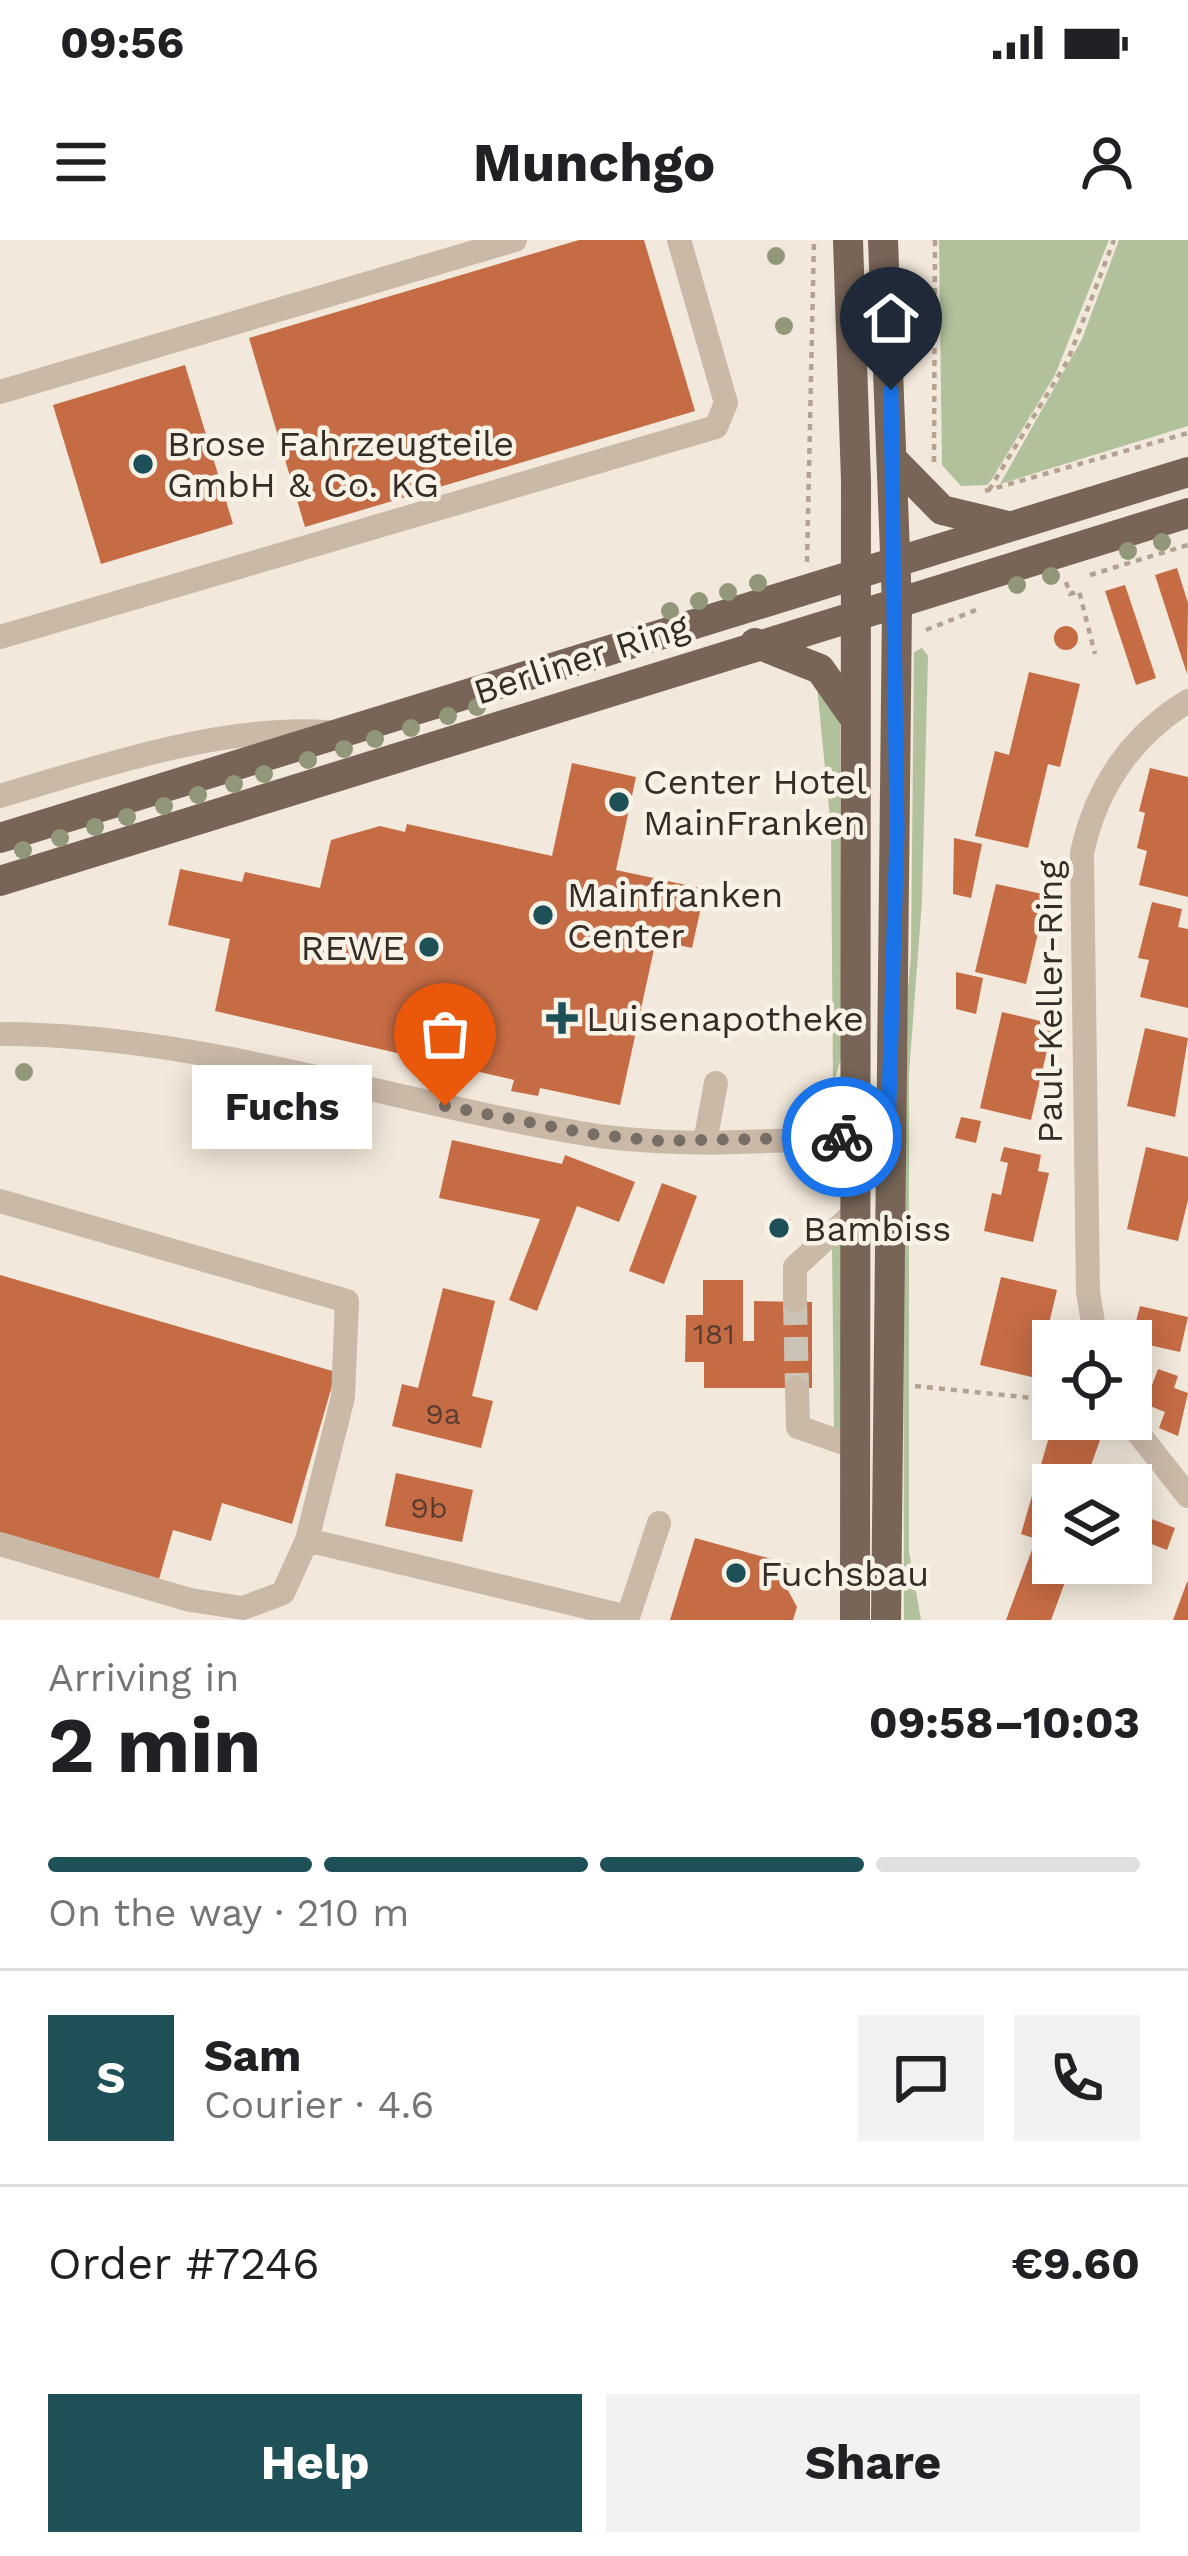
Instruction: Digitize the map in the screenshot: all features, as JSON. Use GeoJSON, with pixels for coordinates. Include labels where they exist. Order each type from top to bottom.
{"type":"FeatureCollection","features":[{"type":"Feature","properties":{"kind":"main road"},"geometry":{"type":"LineString","coordinates":[[848,240],[856,572],[855,1620]]}},
{"type":"Feature","properties":{"kind":"main road"},"geometry":{"type":"LineString","coordinates":[[883,240],[897,604],[886,1620]]}},
{"type":"Feature","properties":{"kind":"main road"},"geometry":{"type":"LineString","coordinates":[[893,460],[942,510],[1010,526]]}},
{"type":"Feature","properties":{"kind":"main road","name":"Berliner Ring"},"geometry":{"type":"LineString","coordinates":[[0,838],[1188,472]]}},
{"type":"Feature","properties":{"kind":"main road","name":"Berliner Ring"},"geometry":{"type":"LineString","coordinates":[[0,881],[1188,513]]}},
{"type":"Feature","properties":{"kind":"main road"},"geometry":{"type":"LineString","coordinates":[[755,644],[820,669],[856,721]]}},
{"type":"Feature","properties":{"kind":"street"},"geometry":{"type":"LineString","coordinates":[[0,392],[515,240]]}},
{"type":"Feature","properties":{"kind":"street"},"geometry":{"type":"LineString","coordinates":[[0,637],[716,427],[726,403],[679,240]]}},
{"type":"Feature","properties":{"kind":"street","name":"Paul-Keller-Ring"},"geometry":{"type":"LineString","coordinates":[[1093,1320],[1088,1292],[1082,853],[1105,784],[1146,733],[1188,700]]}},
{"type":"Feature","properties":{"kind":"street"},"geometry":{"type":"LineString","coordinates":[[0,796],[120,760],[283,729],[335,732]]}},
{"type":"Feature","properties":{"kind":"street"},"geometry":{"type":"LineString","coordinates":[[0,1034],[137,1040],[590,1134],[705,1142],[888,1136]]}},
{"type":"Feature","properties":{"kind":"street"},"geometry":{"type":"LineString","coordinates":[[705,1142],[716,1083]]}},
{"type":"Feature","properties":{"kind":"street"},"geometry":{"type":"LineString","coordinates":[[0,1201],[347,1300],[344,1397],[307,1540],[284,1593],[243,1608],[190,1600],[0,1544]]}},
{"type":"Feature","properties":{"kind":"street"},"geometry":{"type":"LineString","coordinates":[[796,1301],[795,1267],[855,1212]]}},
{"type":"Feature","properties":{"kind":"street"},"geometry":{"type":"LineString","coordinates":[[797,1388],[798,1427],[855,1447]]}},
{"type":"Feature","properties":{"kind":"street"},"geometry":{"type":"LineString","coordinates":[[1144,1440],[1188,1496]]}},
{"type":"Feature","properties":{"kind":"street"},"geometry":{"type":"LineString","coordinates":[[307,1540],[628,1617],[659,1523]]}},
{"type":"Feature","properties":{"kind":"path"},"geometry":{"type":"LineString","coordinates":[[812,587],[805,552],[811,536],[806,423],[814,240]]}},
{"type":"Feature","properties":{"kind":"path"},"geometry":{"type":"LineString","coordinates":[[934,240],[937,470]]}},
{"type":"Feature","properties":{"kind":"path"},"geometry":{"type":"LineString","coordinates":[[989,490],[1068,360],[1114,240]]}},
{"type":"Feature","properties":{"kind":"path"},"geometry":{"type":"LineString","coordinates":[[970,493],[1188,433]]}},
{"type":"Feature","properties":{"kind":"path"},"geometry":{"type":"LineString","coordinates":[[1087,575],[1188,545]]}},
{"type":"Feature","properties":{"kind":"path"},"geometry":{"type":"LineString","coordinates":[[1046,587],[1066,582],[1070,594],[1079,590],[1094,653]]}},
{"type":"Feature","properties":{"kind":"path"},"geometry":{"type":"LineString","coordinates":[[896,637],[947,626],[985,605]]}},
{"type":"Feature","properties":{"kind":"path"},"geometry":{"type":"LineString","coordinates":[[916,1386],[1032,1398]]}},
{"type":"Feature","properties":{"kind":"green space"},"geometry":{"type":"Polygon","coordinates":[[[939,240],[1109,240],[1055,375],[987,485],[961,486],[942,465],[939,240]]]}},
{"type":"Feature","properties":{"kind":"green space"},"geometry":{"type":"Polygon","coordinates":[[[1119,240],[1188,240],[1188,426],[1000,484],[1082,339],[1119,240]]]}},
{"type":"Feature","properties":{"kind":"green space"},"geometry":{"type":"Polygon","coordinates":[[[922,648],[928,656],[922,900],[909,1074],[909,1552],[921,1620],[904,1620],[903,1042],[911,955],[914,652],[922,648]]]}},
{"type":"Feature","properties":{"kind":"green space"},"geometry":{"type":"Polygon","coordinates":[[[817,686],[840,724],[842,1055],[833,1085],[831,829],[817,686]]]}},
{"type":"Feature","properties":{"kind":"green space"},"geometry":{"type":"Polygon","coordinates":[[[832,1243],[841,1243],[842,1432],[834,1428],[832,1243]]]}},
{"type":"Feature","properties":{"kind":"building"},"geometry":{"type":"Polygon","coordinates":[[[579,240],[644,240],[695,411],[305,527],[249,338],[579,240]]]}},
{"type":"Feature","properties":{"kind":"building","name":"Brose Fahrzeugteile GmbH & Co. KG"},"geometry":{"type":"Polygon","coordinates":[[[185,365],[233,524],[101,564],[53,405],[185,365]]]}},
{"type":"Feature","properties":{"kind":"building"},"geometry":{"type":"Polygon","coordinates":[[[1177,568],[1188,603],[1187,674],[1155,575],[1177,568]]]}},
{"type":"Feature","properties":{"kind":"building"},"geometry":{"type":"Polygon","coordinates":[[[1125,585],[1156,678],[1136,685],[1105,591],[1125,585]]]}},
{"type":"Feature","properties":{"kind":"building"},"geometry":{"type":"Polygon","coordinates":[[[1066,626],[1075,629],[1075,647],[1066,650],[1057,647],[1054,638],[1057,629],[1066,626]]]}},
{"type":"Feature","properties":{"kind":"building"},"geometry":{"type":"Polygon","coordinates":[[[1029,672],[1080,684],[1060,767],[1048,764],[1028,848],[975,836],[995,751],[1009,755],[1029,672]]]}},
{"type":"Feature","properties":{"kind":"building","name":"Mainfranken Center"},"geometry":{"type":"Polygon","coordinates":[[[572,763],[636,777],[616,870],[705,889],[692,948],[656,940],[620,1105],[540,1088],[538,1096],[511,1091],[514,1080],[215,1011],[230,939],[168,925],[180,869],[242,882],[245,872],[320,888],[331,840],[380,826],[405,832],[407,824],[552,856],[572,763]]]}},
{"type":"Feature","properties":{"kind":"building"},"geometry":{"type":"Polygon","coordinates":[[[1150,768],[1188,777],[1188,897],[1139,885],[1147,851],[1137,848],[1145,813],[1139,811],[1150,768]]]}},
{"type":"Feature","properties":{"kind":"building"},"geometry":{"type":"Polygon","coordinates":[[[954,838],[982,844],[971,898],[953,894],[954,838]]]}},
{"type":"Feature","properties":{"kind":"building"},"geometry":{"type":"Polygon","coordinates":[[[996,884],[1047,895],[1026,984],[975,972],[996,884]]]}},
{"type":"Feature","properties":{"kind":"building"},"geometry":{"type":"Polygon","coordinates":[[[1152,902],[1182,909],[1178,927],[1188,929],[1188,1008],[1140,997],[1149,960],[1138,958],[1152,902]]]}},
{"type":"Feature","properties":{"kind":"building"},"geometry":{"type":"Polygon","coordinates":[[[956,972],[983,978],[976,1014],[956,1009],[956,972]]]}},
{"type":"Feature","properties":{"kind":"building"},"geometry":{"type":"Polygon","coordinates":[[[1002,1012],[1053,1024],[1031,1120],[980,1108],[1002,1012]]]}},
{"type":"Feature","properties":{"kind":"building"},"geometry":{"type":"Polygon","coordinates":[[[1145,1028],[1188,1038],[1175,1117],[1127,1106],[1145,1028]]]}},
{"type":"Feature","properties":{"kind":"building"},"geometry":{"type":"Polygon","coordinates":[[[961,1117],[981,1121],[976,1143],[955,1138],[961,1117]]]}},
{"type":"Feature","properties":{"kind":"building"},"geometry":{"type":"Polygon","coordinates":[[[452,1140],[562,1164],[565,1155],[635,1182],[619,1222],[577,1206],[537,1311],[509,1300],[540,1219],[439,1198],[452,1140]]]}},
{"type":"Feature","properties":{"kind":"building"},"geometry":{"type":"Polygon","coordinates":[[[1004,1147],[1041,1155],[1038,1171],[1049,1173],[1033,1242],[984,1231],[992,1193],[1001,1195],[1008,1163],[1000,1161],[1004,1147]]]}},
{"type":"Feature","properties":{"kind":"building"},"geometry":{"type":"Polygon","coordinates":[[[1146,1147],[1188,1157],[1188,1200],[1178,1241],[1127,1229],[1146,1147]]]}},
{"type":"Feature","properties":{"kind":"building"},"geometry":{"type":"Polygon","coordinates":[[[662,1183],[697,1196],[664,1284],[629,1271],[662,1183]]]}},
{"type":"Feature","properties":{"kind":"building","name":"Bambiss"},"geometry":{"type":"Polygon","coordinates":[[[791,1219],[791,1236],[767,1236],[767,1220],[791,1219]]]}},
{"type":"Feature","properties":{"kind":"building"},"geometry":{"type":"Polygon","coordinates":[[[0,1275],[336,1372],[292,1524],[222,1503],[211,1541],[173,1530],[159,1579],[0,1533],[0,1275]]]}},
{"type":"Feature","properties":{"kind":"building"},"geometry":{"type":"Polygon","coordinates":[[[1001,1277],[1057,1290],[1050,1320],[1032,1320],[1032,1377],[980,1365],[1001,1277]]]}},
{"type":"Feature","properties":{"kind":"building"},"geometry":{"type":"Polygon","coordinates":[[[703,1280],[743,1280],[743,1341],[754,1341],[754,1301],[812,1302],[812,1388],[704,1388],[704,1362],[685,1362],[686,1315],[703,1315],[703,1280]]]}},
{"type":"Feature","properties":{"kind":"building"},"geometry":{"type":"Polygon","coordinates":[[[443,1288],[495,1301],[472,1396],[493,1401],[481,1448],[392,1426],[402,1384],[418,1388],[443,1288]]]}},
{"type":"Feature","properties":{"kind":"building"},"geometry":{"type":"Polygon","coordinates":[[[1140,1306],[1188,1317],[1180,1352],[1152,1346],[1152,1320],[1136,1320],[1140,1306]]]}},
{"type":"Feature","properties":{"kind":"building"},"geometry":{"type":"Polygon","coordinates":[[[1158,1369],[1178,1376],[1174,1388],[1188,1393],[1178,1436],[1159,1428],[1165,1412],[1152,1407],[1158,1369]]]}},
{"type":"Feature","properties":{"kind":"building"},"geometry":{"type":"Polygon","coordinates":[[[1048,1440],[1100,1440],[1091,1464],[1041,1464],[1048,1440]]]}},
{"type":"Feature","properties":{"kind":"building"},"geometry":{"type":"Polygon","coordinates":[[[396,1473],[473,1490],[462,1542],[385,1526],[396,1473]]]}},
{"type":"Feature","properties":{"kind":"building"},"geometry":{"type":"Polygon","coordinates":[[[1032,1496],[1032,1538],[1021,1534],[1032,1496]]]}},
{"type":"Feature","properties":{"kind":"building"},"geometry":{"type":"Polygon","coordinates":[[[1152,1519],[1175,1528],[1167,1550],[1152,1544],[1152,1519]]]}},
{"type":"Feature","properties":{"kind":"building","name":"Fuchsbau"},"geometry":{"type":"Polygon","coordinates":[[[695,1538],[790,1564],[784,1583],[797,1607],[793,1620],[670,1620],[695,1538]]]}},
{"type":"Feature","properties":{"kind":"building"},"geometry":{"type":"Polygon","coordinates":[[[1032,1550],[1032,1584],[1064,1584],[1051,1620],[1006,1620],[1032,1550]]]}},
{"type":"Feature","properties":{"kind":"building"},"geometry":{"type":"Polygon","coordinates":[[[1187,1582],[1188,1620],[1173,1620],[1187,1582]]]}},
{"type":"Feature","properties":{"kind":"tunnel"},"geometry":{"type":"LineString","coordinates":[[795,1301],[797,1388]]}},
{"type":"Feature","properties":{"kind":"way so far"},"geometry":{"type":"LineString","coordinates":[[445,1106],[590,1134],[660,1141],[842,1137]]}},
{"type":"Feature","properties":{"kind":"place","name":"Brose Fahrzeugteile GmbH & Co. KG"},"geometry":{"type":"Point","coordinates":[143,464]}},
{"type":"Feature","properties":{"kind":"place","name":"Center Hotel MainFranken"},"geometry":{"type":"Point","coordinates":[619,802]}},
{"type":"Feature","properties":{"kind":"place","name":"Mainfranken Center"},"geometry":{"type":"Point","coordinates":[543,915]}},
{"type":"Feature","properties":{"kind":"place","name":"REWE"},"geometry":{"type":"Point","coordinates":[429,947]}},
{"type":"Feature","properties":{"kind":"place","name":"Luisenapotheke"},"geometry":{"type":"Point","coordinates":[562,1018]}},
{"type":"Feature","properties":{"kind":"place","name":"Fuchs"},"geometry":{"type":"Point","coordinates":[445,1106]}},
{"type":"Feature","properties":{"kind":"place","name":"Bambiss"},"geometry":{"type":"Point","coordinates":[779,1228]}},
{"type":"Feature","properties":{"kind":"place","name":"Fuchsbau"},"geometry":{"type":"Point","coordinates":[736,1573]}},
{"type":"Feature","properties":{"kind":"route"},"geometry":{"type":"LineString","coordinates":[[842,1137],[888,1136],[897,832],[891,390]]}}]}
